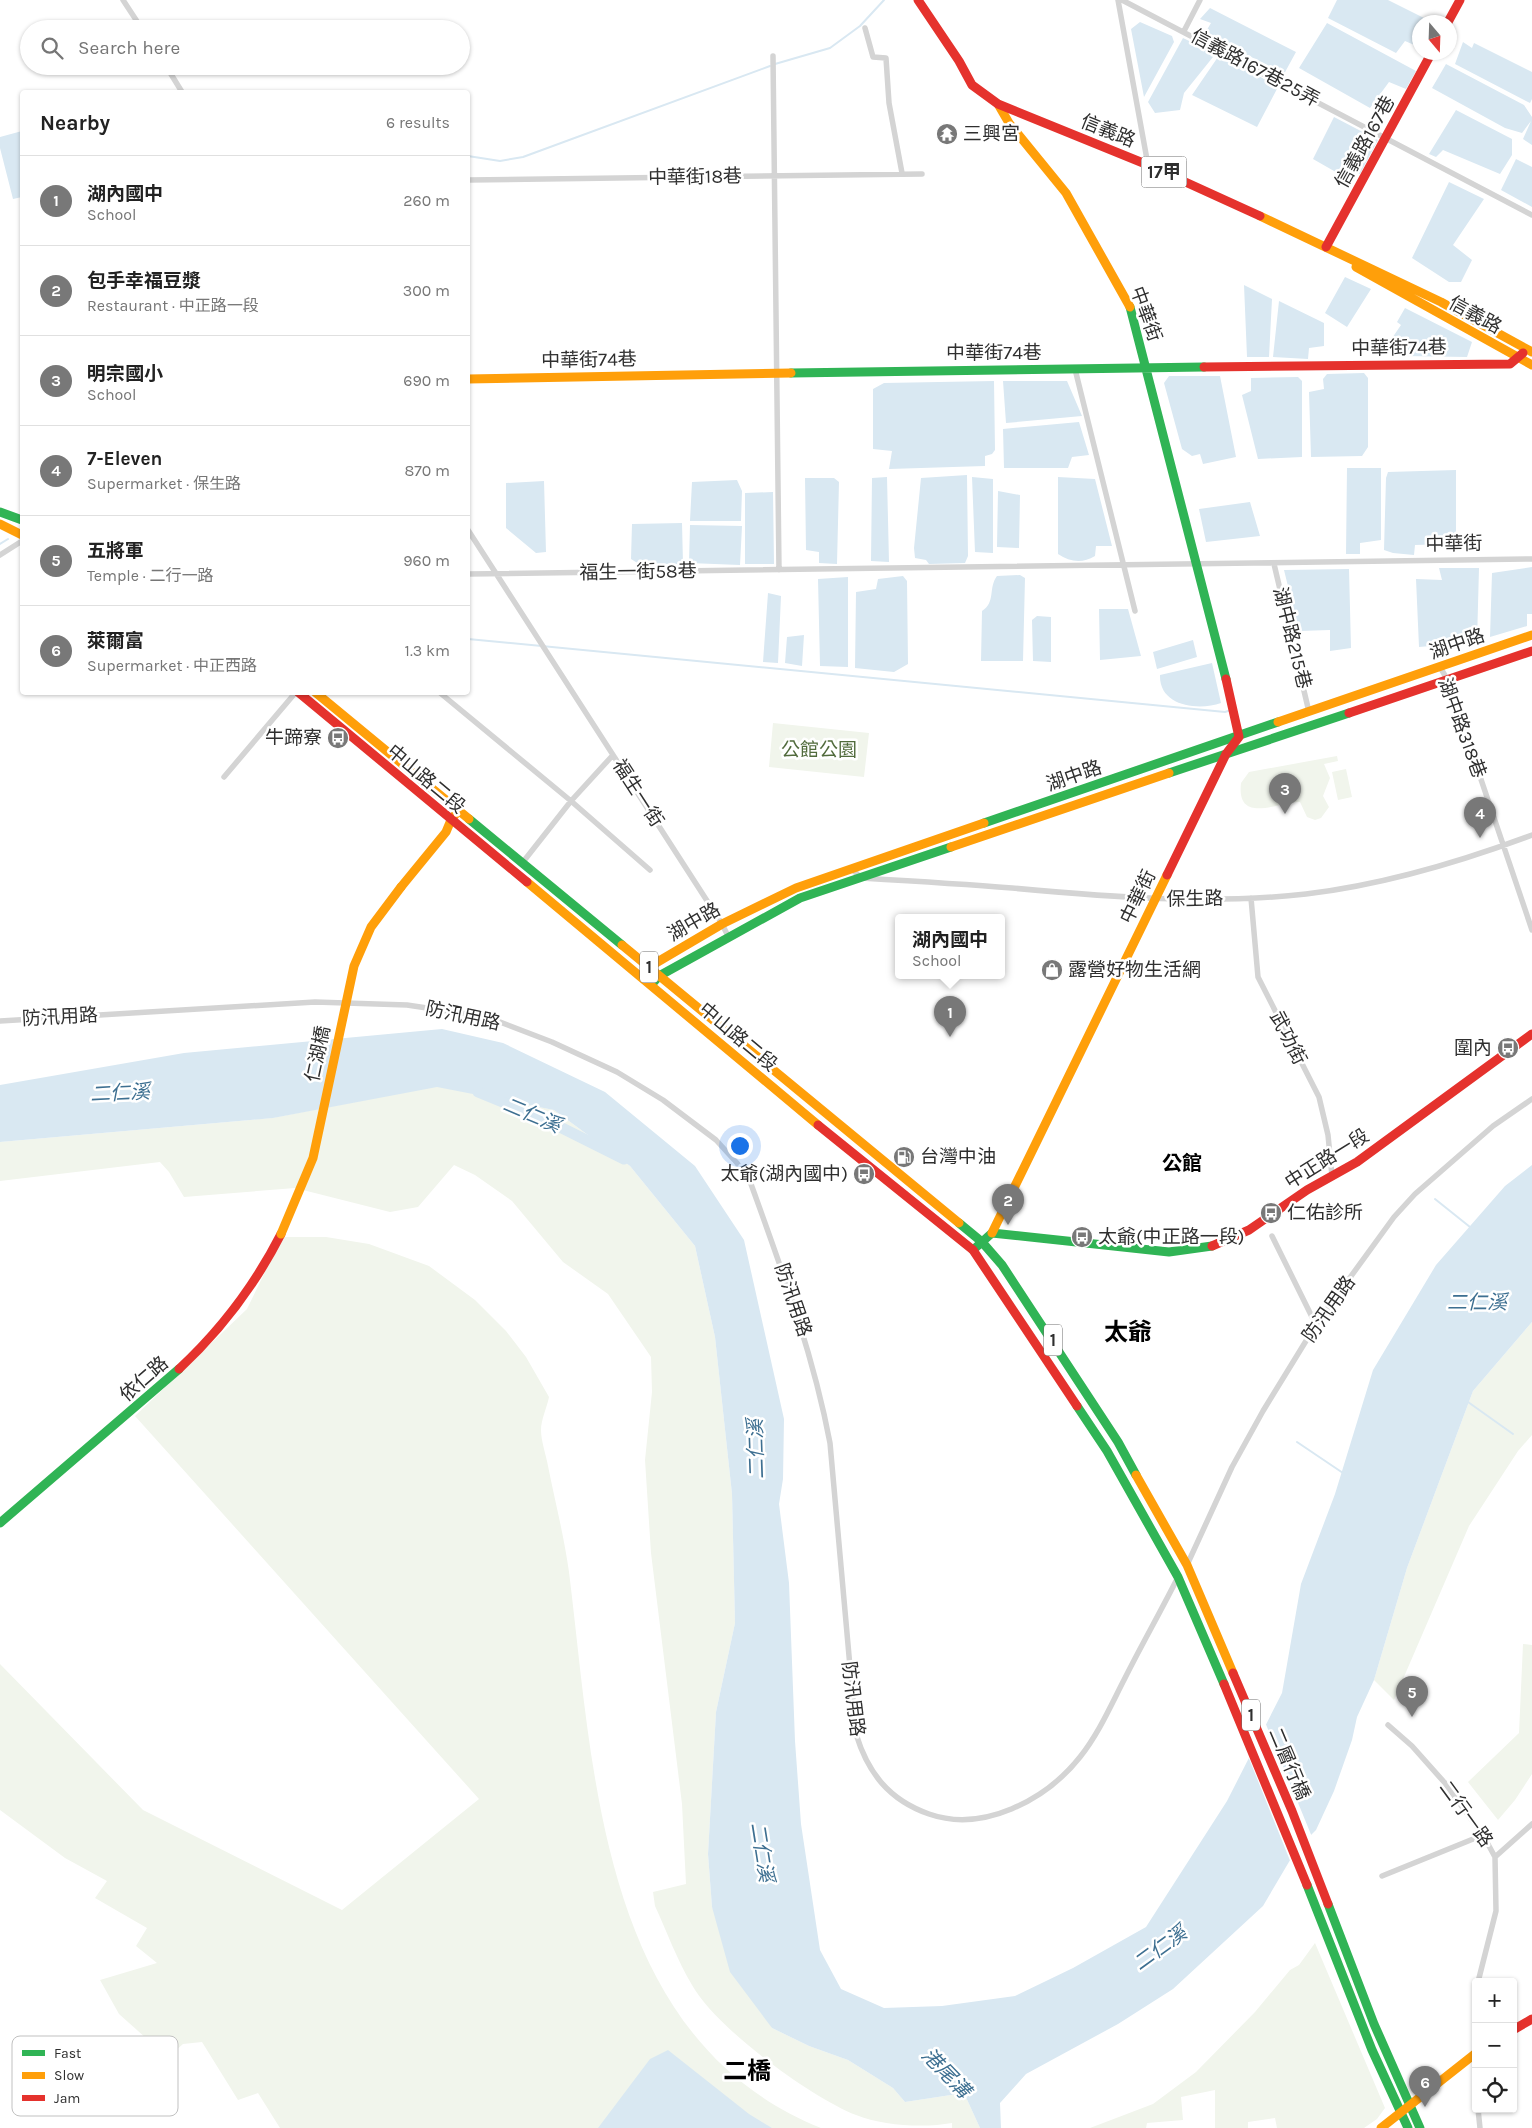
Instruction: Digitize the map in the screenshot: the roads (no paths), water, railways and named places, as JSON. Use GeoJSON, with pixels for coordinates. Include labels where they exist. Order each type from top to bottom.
{"type":"FeatureCollection","features":[{"type":"Feature","properties":{"kind":"street"},"geometry":{"type":"LineString","coordinates":[[123,0],[136,20]]}},
{"type":"Feature","properties":{"kind":"street","name":"信義路"},"geometry":{"type":"LineString","coordinates":[[918,0],[959,61],[972,85],[998,104],[1148,165],[1326,247],[1441,302],[1529,351]]}},
{"type":"Feature","properties":{"kind":"street"},"geometry":{"type":"LineString","coordinates":[[1120,0],[1148,165]]}},
{"type":"Feature","properties":{"kind":"street","name":"信義路167巷25弄"},"geometry":{"type":"LineString","coordinates":[[1120,0],[1184,31],[1532,215]]}},
{"type":"Feature","properties":{"kind":"street"},"geometry":{"type":"LineString","coordinates":[[1184,31],[1200,0]]}},
{"type":"Feature","properties":{"kind":"street"},"geometry":{"type":"LineString","coordinates":[[1452,15],[1460,0]]}},
{"type":"Feature","properties":{"kind":"street"},"geometry":{"type":"LineString","coordinates":[[865,28],[873,57],[886,58],[889,103],[902,173]]}},
{"type":"Feature","properties":{"kind":"street"},"geometry":{"type":"LineString","coordinates":[[773,58],[779,570]]}},
{"type":"Feature","properties":{"kind":"street","name":"信義路167巷"},"geometry":{"type":"LineString","coordinates":[[1326,247],[1428,60]]}},
{"type":"Feature","properties":{"kind":"street"},"geometry":{"type":"LineString","coordinates":[[172,75],[181,90]]}},
{"type":"Feature","properties":{"kind":"street","name":"中華街"},"geometry":{"type":"LineString","coordinates":[[992,1233],[1226,754],[1239,737],[1235,713],[1130,308],[1080,218],[1050,171],[1009,123],[998,104]]}},
{"type":"Feature","properties":{"kind":"street","name":"中華街18巷"},"geometry":{"type":"LineString","coordinates":[[470,180],[922,174]]}},
{"type":"Feature","properties":{"kind":"street","name":"信義路"},"geometry":{"type":"LineString","coordinates":[[1326,247],[1379,281],[1532,365]]}},
{"type":"Feature","properties":{"kind":"street"},"geometry":{"type":"LineString","coordinates":[[1518,358],[1529,351]]}},
{"type":"Feature","properties":{"kind":"street","name":"中華街74巷"},"geometry":{"type":"LineString","coordinates":[[470,379],[776,372],[1416,363],[1510,364],[1518,358]]}},
{"type":"Feature","properties":{"kind":"street"},"geometry":{"type":"LineString","coordinates":[[1075,369],[1135,611]]}},
{"type":"Feature","properties":{"kind":"street"},"geometry":{"type":"LineString","coordinates":[[0,512],[20,519]]}},
{"type":"Feature","properties":{"kind":"street"},"geometry":{"type":"LineString","coordinates":[[2,525],[20,534]]}},
{"type":"Feature","properties":{"kind":"street"},"geometry":{"type":"LineString","coordinates":[[470,533],[496,574]]}},
{"type":"Feature","properties":{"kind":"street"},"geometry":{"type":"LineString","coordinates":[[0,556],[20,542]]}},
{"type":"Feature","properties":{"kind":"street","name":"中華街"},"geometry":{"type":"LineString","coordinates":[[779,570],[1532,559]]}},
{"type":"Feature","properties":{"kind":"street","name":"湖中路215巷"},"geometry":{"type":"LineString","coordinates":[[1274,564],[1309,712]]}},
{"type":"Feature","properties":{"kind":"street","name":"福生一街58巷"},"geometry":{"type":"LineString","coordinates":[[470,574],[779,570]]}},
{"type":"Feature","properties":{"kind":"street","name":"福生一街"},"geometry":{"type":"LineString","coordinates":[[496,574],[728,936]]}},
{"type":"Feature","properties":{"kind":"street","name":"湖中路"},"geometry":{"type":"LineString","coordinates":[[641,976],[649,967],[722,924],[796,888],[853,870],[1532,635]]}},
{"type":"Feature","properties":{"kind":"street","name":"湖中路"},"geometry":{"type":"LineString","coordinates":[[651,985],[659,976],[728,936],[800,898],[1532,651]]}},
{"type":"Feature","properties":{"kind":"street","name":"湖中路318巷"},"geometry":{"type":"LineString","coordinates":[[1440,667],[1448,679],[1502,846],[1532,930]]}},
{"type":"Feature","properties":{"kind":"street"},"geometry":{"type":"LineString","coordinates":[[224,777],[294,695]]}},
{"type":"Feature","properties":{"kind":"street","name":"中山路二段"},"geometry":{"type":"LineString","coordinates":[[301,695],[902,1194],[973,1250],[996,1281],[1107,1450]]}},
{"type":"Feature","properties":{"kind":"street","name":"中山路二段"},"geometry":{"type":"LineString","coordinates":[[319,695],[982,1242],[1002,1265],[1034,1309],[1118,1442]]}},
{"type":"Feature","properties":{"kind":"street"},"geometry":{"type":"LineString","coordinates":[[443,695],[571,801],[650,870]]}},
{"type":"Feature","properties":{"kind":"street"},"geometry":{"type":"LineString","coordinates":[[523,862],[571,801],[613,755]]}},
{"type":"Feature","properties":{"kind":"street","name":"仁湖橋"},"geometry":{"type":"LineString","coordinates":[[280,1234],[313,1158],[354,966],[371,927],[446,832],[451,820],[460,810]]}},
{"type":"Feature","properties":{"kind":"street","name":"保生路"},"geometry":{"type":"LineString","coordinates":[[861,878],[1155,900],[1251,898],[1306,894],[1372,882],[1502,846],[1532,835]]}},
{"type":"Feature","properties":{"kind":"street"},"geometry":{"type":"LineString","coordinates":[[853,870],[861,878]]}},
{"type":"Feature","properties":{"kind":"street","name":"武功街"},"geometry":{"type":"LineString","coordinates":[[1251,898],[1258,977],[1319,1097],[1328,1135],[1332,1176]]}},
{"type":"Feature","properties":{"kind":"street","name":"防汛用路"},"geometry":{"type":"LineString","coordinates":[[0,1021],[315,1002],[407,1005],[487,1016],[552,1042],[617,1072],[663,1100],[716,1140],[737,1163],[751,1184],[810,1350],[822,1397],[830,1443],[856,1734],[866,1762],[885,1788],[899,1800],[940,1818],[977,1819],[1000,1814],[1045,1790],[1079,1758],[1096,1733],[1178,1577]]}},
{"type":"Feature","properties":{"kind":"street","name":"中正路一段"},"geometry":{"type":"LineString","coordinates":[[992,1233],[1169,1252],[1207,1247],[1228,1240],[1249,1230],[1272,1213],[1357,1162],[1532,1034]]}},
{"type":"Feature","properties":{"kind":"street","name":"防汛用路"},"geometry":{"type":"LineString","coordinates":[[1187,1565],[1232,1467],[1316,1325],[1394,1217],[1415,1194],[1493,1126],[1532,1099]]}},
{"type":"Feature","properties":{"kind":"street"},"geometry":{"type":"LineString","coordinates":[[973,1250],[992,1233]]}},
{"type":"Feature","properties":{"kind":"street","name":"依仁路"},"geometry":{"type":"LineString","coordinates":[[0,1523],[160,1389],[188,1362],[229,1316],[254,1279],[280,1234]]}},
{"type":"Feature","properties":{"kind":"street"},"geometry":{"type":"LineString","coordinates":[[1272,1236],[1316,1325]]}},
{"type":"Feature","properties":{"kind":"street","name":"二層行橋"},"geometry":{"type":"LineString","coordinates":[[1118,1442],[1187,1565],[1292,1811],[1363,1996],[1410,2106]]}},
{"type":"Feature","properties":{"kind":"street","name":"二層行橋"},"geometry":{"type":"LineString","coordinates":[[1107,1450],[1178,1577],[1280,1816],[1352,2001],[1401,2113]]}},
{"type":"Feature","properties":{"kind":"street","name":"二行一路"},"geometry":{"type":"LineString","coordinates":[[1388,1725],[1412,1746],[1444,1782],[1483,1835],[1495,1857],[1496,1911],[1479,1978]]}},
{"type":"Feature","properties":{"kind":"street"},"geometry":{"type":"LineString","coordinates":[[1495,1857],[1532,1824]]}},
{"type":"Feature","properties":{"kind":"street"},"geometry":{"type":"LineString","coordinates":[[1382,1876],[1483,1835]]}},
{"type":"Feature","properties":{"kind":"street"},"geometry":{"type":"LineString","coordinates":[[1517,2028],[1532,2019]]}},
{"type":"Feature","properties":{"kind":"street"},"geometry":{"type":"LineString","coordinates":[[1381,2128],[1472,2055]]}},
{"type":"Feature","properties":{"kind":"street","name":"1"},"geometry":{"type":"LineString","coordinates":[[1410,2106],[1420,2128]]}},
{"type":"Feature","properties":{"kind":"street","name":"1"},"geometry":{"type":"LineString","coordinates":[[1401,2113],[1408,2128]]}},
{"type":"Feature","properties":{"kind":"street"},"geometry":{"type":"LineString","coordinates":[[1478,2113],[1480,2128]]}},
{"type":"Feature","properties":{"kind":"water"},"geometry":{"type":"Polygon","coordinates":[[[1337,0],[1388,0],[1418,15],[1412,15],[1412,44],[1405,41],[1396,53],[1328,18],[1337,0]]]}},
{"type":"Feature","properties":{"kind":"water"},"geometry":{"type":"Polygon","coordinates":[[[1210,8],[1296,52],[1284,74],[1205,33],[1211,23],[1200,19],[1210,8]]]}},
{"type":"Feature","properties":{"kind":"water"},"geometry":{"type":"Polygon","coordinates":[[[1140,22],[1172,36],[1174,42],[1144,97],[1131,29],[1140,22]]]}},
{"type":"Feature","properties":{"kind":"water"},"geometry":{"type":"Polygon","coordinates":[[[1327,23],[1416,71],[1406,89],[1389,82],[1370,108],[1299,68],[1327,23]]]}},
{"type":"Feature","properties":{"kind":"water"},"geometry":{"type":"Polygon","coordinates":[[[1183,38],[1210,51],[1213,57],[1184,93],[1180,110],[1155,113],[1148,102],[1183,38]]]}},
{"type":"Feature","properties":{"kind":"water"},"geometry":{"type":"Polygon","coordinates":[[[1463,42],[1472,48],[1474,43],[1532,72],[1532,99],[1530,103],[1455,64],[1463,42]]]}},
{"type":"Feature","properties":{"kind":"water"},"geometry":{"type":"Polygon","coordinates":[[[1220,54],[1278,87],[1257,127],[1192,95],[1220,54]]]}},
{"type":"Feature","properties":{"kind":"water"},"geometry":{"type":"Polygon","coordinates":[[[1446,64],[1524,105],[1532,117],[1532,145],[1523,139],[1531,121],[1522,133],[1505,128],[1432,88],[1446,64]]]}},
{"type":"Feature","properties":{"kind":"water"},"geometry":{"type":"Polygon","coordinates":[[[1456,110],[1512,139],[1512,155],[1500,174],[1443,150],[1436,157],[1429,154],[1456,110]]]}},
{"type":"Feature","properties":{"kind":"water"},"geometry":{"type":"Polygon","coordinates":[[[1334,117],[1378,140],[1360,174],[1349,170],[1341,175],[1313,159],[1334,117]]]}},
{"type":"Feature","properties":{"kind":"water"},"geometry":{"type":"Polygon","coordinates":[[[20,132],[20,197],[13,199],[0,148],[0,137],[20,132]]]}},
{"type":"Feature","properties":{"kind":"water"},"geometry":{"type":"Polygon","coordinates":[[[1516,159],[1532,167],[1532,207],[1501,190],[1516,159]]]}},
{"type":"Feature","properties":{"kind":"water"},"geometry":{"type":"Polygon","coordinates":[[[1449,182],[1484,199],[1453,245],[1472,260],[1461,282],[1449,282],[1412,258],[1449,182]]]}},
{"type":"Feature","properties":{"kind":"water"},"geometry":{"type":"Polygon","coordinates":[[[1345,277],[1371,289],[1347,327],[1325,313],[1345,277]]]}},
{"type":"Feature","properties":{"kind":"water"},"geometry":{"type":"Polygon","coordinates":[[[1244,285],[1272,299],[1269,357],[1247,357],[1244,285]]]}},
{"type":"Feature","properties":{"kind":"water"},"geometry":{"type":"Polygon","coordinates":[[[1279,301],[1324,323],[1324,346],[1309,348],[1308,359],[1273,357],[1279,301]]]}},
{"type":"Feature","properties":{"kind":"water"},"geometry":{"type":"Polygon","coordinates":[[[1405,308],[1472,342],[1467,357],[1403,356],[1386,347],[1401,325],[1397,322],[1405,308]]]}},
{"type":"Feature","properties":{"kind":"water"},"geometry":{"type":"Polygon","coordinates":[[[1364,373],[1368,378],[1368,447],[1362,456],[1311,457],[1309,392],[1324,389],[1323,379],[1327,374],[1364,373]]]}},
{"type":"Feature","properties":{"kind":"water"},"geometry":{"type":"Polygon","coordinates":[[[1169,376],[1220,376],[1236,457],[1203,464],[1200,454],[1192,456],[1182,449],[1164,383],[1169,376]]]}},
{"type":"Feature","properties":{"kind":"water"},"geometry":{"type":"Polygon","coordinates":[[[1298,377],[1302,381],[1302,457],[1258,459],[1242,395],[1251,391],[1251,378],[1298,377]]]}},
{"type":"Feature","properties":{"kind":"water"},"geometry":{"type":"Polygon","coordinates":[[[994,381],[995,450],[992,454],[985,456],[985,466],[889,469],[892,451],[873,449],[873,389],[884,383],[994,381]]]}},
{"type":"Feature","properties":{"kind":"water"},"geometry":{"type":"Polygon","coordinates":[[[1003,381],[1067,381],[1082,416],[1006,423],[1003,381]]]}},
{"type":"Feature","properties":{"kind":"water"},"geometry":{"type":"Polygon","coordinates":[[[1079,422],[1089,455],[1072,457],[1068,468],[1004,468],[1003,429],[1079,422]]]}},
{"type":"Feature","properties":{"kind":"water"},"geometry":{"type":"Polygon","coordinates":[[[1347,468],[1381,468],[1381,540],[1360,543],[1360,554],[1346,554],[1347,468]]]}},
{"type":"Feature","properties":{"kind":"water"},"geometry":{"type":"Polygon","coordinates":[[[1456,470],[1456,533],[1448,535],[1448,544],[1415,545],[1414,555],[1384,550],[1386,478],[1388,472],[1456,470]]]}},
{"type":"Feature","properties":{"kind":"water"},"geometry":{"type":"Polygon","coordinates":[[[967,475],[968,556],[965,563],[929,564],[926,560],[915,558],[914,548],[921,478],[967,475]]]}},
{"type":"Feature","properties":{"kind":"water"},"geometry":{"type":"Polygon","coordinates":[[[887,477],[889,562],[871,561],[872,478],[887,477]]]}},
{"type":"Feature","properties":{"kind":"water"},"geometry":{"type":"Polygon","coordinates":[[[972,477],[993,479],[993,553],[975,552],[972,477]]]}},
{"type":"Feature","properties":{"kind":"water"},"geometry":{"type":"Polygon","coordinates":[[[1058,477],[1095,479],[1112,546],[1096,546],[1095,556],[1090,559],[1076,561],[1058,554],[1058,477]]]}},
{"type":"Feature","properties":{"kind":"water"},"geometry":{"type":"Polygon","coordinates":[[[805,478],[834,478],[839,482],[837,564],[819,563],[819,552],[806,550],[805,478]]]}},
{"type":"Feature","properties":{"kind":"water"},"geometry":{"type":"Polygon","coordinates":[[[737,480],[742,491],[741,521],[690,521],[692,482],[737,480]]]}},
{"type":"Feature","properties":{"kind":"water"},"geometry":{"type":"Polygon","coordinates":[[[544,481],[546,552],[536,553],[506,528],[506,483],[544,481]]]}},
{"type":"Feature","properties":{"kind":"water"},"geometry":{"type":"Polygon","coordinates":[[[998,491],[1020,495],[1019,548],[997,547],[998,491]]]}},
{"type":"Feature","properties":{"kind":"water"},"geometry":{"type":"Polygon","coordinates":[[[773,492],[774,564],[745,564],[745,493],[773,492]]]}},
{"type":"Feature","properties":{"kind":"water"},"geometry":{"type":"Polygon","coordinates":[[[1250,502],[1260,536],[1206,542],[1199,509],[1250,502]]]}},
{"type":"Feature","properties":{"kind":"water"},"geometry":{"type":"Polygon","coordinates":[[[682,523],[683,564],[639,564],[631,559],[632,524],[682,523]]]}},
{"type":"Feature","properties":{"kind":"water"},"geometry":{"type":"Polygon","coordinates":[[[690,525],[742,526],[740,565],[689,563],[690,525]]]}},
{"type":"Feature","properties":{"kind":"water"},"geometry":{"type":"Polygon","coordinates":[[[1532,567],[1532,614],[1527,614],[1527,626],[1490,637],[1492,573],[1532,567]]]}},
{"type":"Feature","properties":{"kind":"water"},"geometry":{"type":"Polygon","coordinates":[[[1439,568],[1479,568],[1477,642],[1419,647],[1416,579],[1442,580],[1439,568]]]}},
{"type":"Feature","properties":{"kind":"water"},"geometry":{"type":"Polygon","coordinates":[[[1349,569],[1351,648],[1330,651],[1330,630],[1299,631],[1284,570],[1349,569]]]}},
{"type":"Feature","properties":{"kind":"water"},"geometry":{"type":"Polygon","coordinates":[[[1020,575],[1025,578],[1023,661],[981,661],[982,611],[991,599],[994,581],[997,576],[1020,575]]]}},
{"type":"Feature","properties":{"kind":"water"},"geometry":{"type":"Polygon","coordinates":[[[903,576],[907,581],[908,664],[894,672],[855,668],[856,592],[876,589],[878,579],[903,576]]]}},
{"type":"Feature","properties":{"kind":"water"},"geometry":{"type":"Polygon","coordinates":[[[848,577],[848,667],[820,666],[818,579],[848,577]]]}},
{"type":"Feature","properties":{"kind":"water"},"geometry":{"type":"Polygon","coordinates":[[[768,593],[781,596],[778,663],[763,662],[768,593]]]}},
{"type":"Feature","properties":{"kind":"water"},"geometry":{"type":"Polygon","coordinates":[[[1099,609],[1128,609],[1141,656],[1100,660],[1099,609]]]}},
{"type":"Feature","properties":{"kind":"water"},"geometry":{"type":"Polygon","coordinates":[[[1037,616],[1051,617],[1051,662],[1033,661],[1032,620],[1037,616]]]}},
{"type":"Feature","properties":{"kind":"water"},"geometry":{"type":"Polygon","coordinates":[[[804,635],[802,666],[785,663],[787,637],[804,635]]]}},
{"type":"Feature","properties":{"kind":"water"},"geometry":{"type":"Polygon","coordinates":[[[1193,640],[1197,657],[1157,669],[1153,652],[1193,640]]]}},
{"type":"Feature","properties":{"kind":"water"},"geometry":{"type":"Polygon","coordinates":[[[1212,663],[1221,703],[1202,706],[1182,704],[1166,694],[1161,685],[1160,675],[1212,663]]]}},
{"type":"Feature","properties":{"kind":"water","name":"二仁溪"},"geometry":{"type":"Polygon","coordinates":[[[442,1029],[503,1043],[605,1092],[695,1166],[744,1240],[784,1419],[783,1479],[779,1504],[789,1583],[795,1741],[801,1824],[820,1950],[841,1989],[884,2008],[942,2006],[1015,1996],[1073,1968],[1146,1927],[1227,1801],[1282,1693],[1301,1584],[1335,1494],[1373,1370],[1436,1265],[1505,1186],[1532,1165],[1532,1322],[1473,1391],[1407,1568],[1374,1680],[1357,1717],[1352,1740],[1334,1791],[1316,1830],[1296,1850],[1263,1906],[1173,1989],[1118,2024],[1026,2074],[1000,2103],[1001,2128],[980,2128],[964,2093],[905,2102],[893,2088],[848,2060],[809,2046],[772,2028],[730,1972],[712,1907],[708,1854],[716,1712],[735,1623],[732,1494],[715,1337],[695,1246],[630,1166],[554,1110],[437,1087],[273,1118],[0,1142],[0,1085],[184,1053],[442,1029]]]}},
{"type":"Feature","properties":{"kind":"water"},"geometry":{"type":"Polygon","coordinates":[[[668,2050],[749,2114],[772,2128],[598,2128],[650,2059],[668,2050]]]}},
{"type":"Feature","properties":{"kind":"waterway"},"geometry":{"type":"LineString","coordinates":[[775,64],[830,48],[860,26],[884,0]]}},
{"type":"Feature","properties":{"kind":"waterway"},"geometry":{"type":"LineString","coordinates":[[470,156],[500,161],[523,157],[770,66]]}},
{"type":"Feature","properties":{"kind":"waterway"},"geometry":{"type":"LineString","coordinates":[[0,544],[8,539]]}},
{"type":"Feature","properties":{"kind":"waterway"},"geometry":{"type":"LineString","coordinates":[[470,639],[1225,712],[1231,710]]}},
{"type":"Feature","properties":{"kind":"waterway","name":"二仁溪"},"geometry":{"type":"LineString","coordinates":[[478,1092],[544,1119],[624,1159]]}},
{"type":"Feature","properties":{"kind":"waterway"},"geometry":{"type":"LineString","coordinates":[[1435,1199],[1470,1227]]}},
{"type":"Feature","properties":{"kind":"waterway"},"geometry":{"type":"LineString","coordinates":[[1468,1402],[1513,1434]]}},
{"type":"Feature","properties":{"kind":"waterway"},"geometry":{"type":"LineString","coordinates":[[1297,1442],[1343,1473]]}},
{"type":"Feature","properties":{"kind":"place","name":"三興宮"},"geometry":{"type":"Point","coordinates":[947,134]}},
{"type":"Feature","properties":{"kind":"place","name":"牛蹄寮"},"geometry":{"type":"Point","coordinates":[338,738]}},
{"type":"Feature","properties":{"kind":"place","name":"明宗國小"},"geometry":{"type":"Point","coordinates":[1285,814]}},
{"type":"Feature","properties":{"kind":"place","name":"7-Eleven"},"geometry":{"type":"Point","coordinates":[1480,838]}},
{"type":"Feature","properties":{"kind":"place","name":"露營好物生活網"},"geometry":{"type":"Point","coordinates":[1052,970]}},
{"type":"Feature","properties":{"kind":"place","name":"湖內國中"},"geometry":{"type":"Point","coordinates":[950,1037]}},
{"type":"Feature","properties":{"kind":"place","name":"圍內"},"geometry":{"type":"Point","coordinates":[1508,1048]}},
{"type":"Feature","properties":{"kind":"place","name":"台灣中油"},"geometry":{"type":"Point","coordinates":[904,1157]}},
{"type":"Feature","properties":{"kind":"place","name":"太爺(湖內國中)"},"geometry":{"type":"Point","coordinates":[864,1174]}},
{"type":"Feature","properties":{"kind":"place","name":"仁佑診所"},"geometry":{"type":"Point","coordinates":[1271,1213]}},
{"type":"Feature","properties":{"kind":"place","name":"包手幸福豆漿"},"geometry":{"type":"Point","coordinates":[1008,1225]}},
{"type":"Feature","properties":{"kind":"place","name":"太爺(中正路一段)"},"geometry":{"type":"Point","coordinates":[1082,1237]}},
{"type":"Feature","properties":{"kind":"place","name":"五將軍"},"geometry":{"type":"Point","coordinates":[1412,1717]}},
{"type":"Feature","properties":{"kind":"place","name":"萊爾富"},"geometry":{"type":"Point","coordinates":[1425,2107]}},
{"type":"Feature","properties":{"kind":"district","name":"公館"},"geometry":{"type":"Point","coordinates":[1182,1163]}},
{"type":"Feature","properties":{"kind":"district","name":"太爺"},"geometry":{"type":"Point","coordinates":[1128,1332]}},
{"type":"Feature","properties":{"kind":"district","name":"二橋"},"geometry":{"type":"Point","coordinates":[747,2071]}},
{"type":"Feature","properties":{"kind":"park label","name":"公館公園"},"geometry":{"type":"Point","coordinates":[819,750]}},
{"type":"Feature","properties":{"kind":"water label","name":"港尾溝"},"geometry":{"type":"Point","coordinates":[946,2073]}}]}
